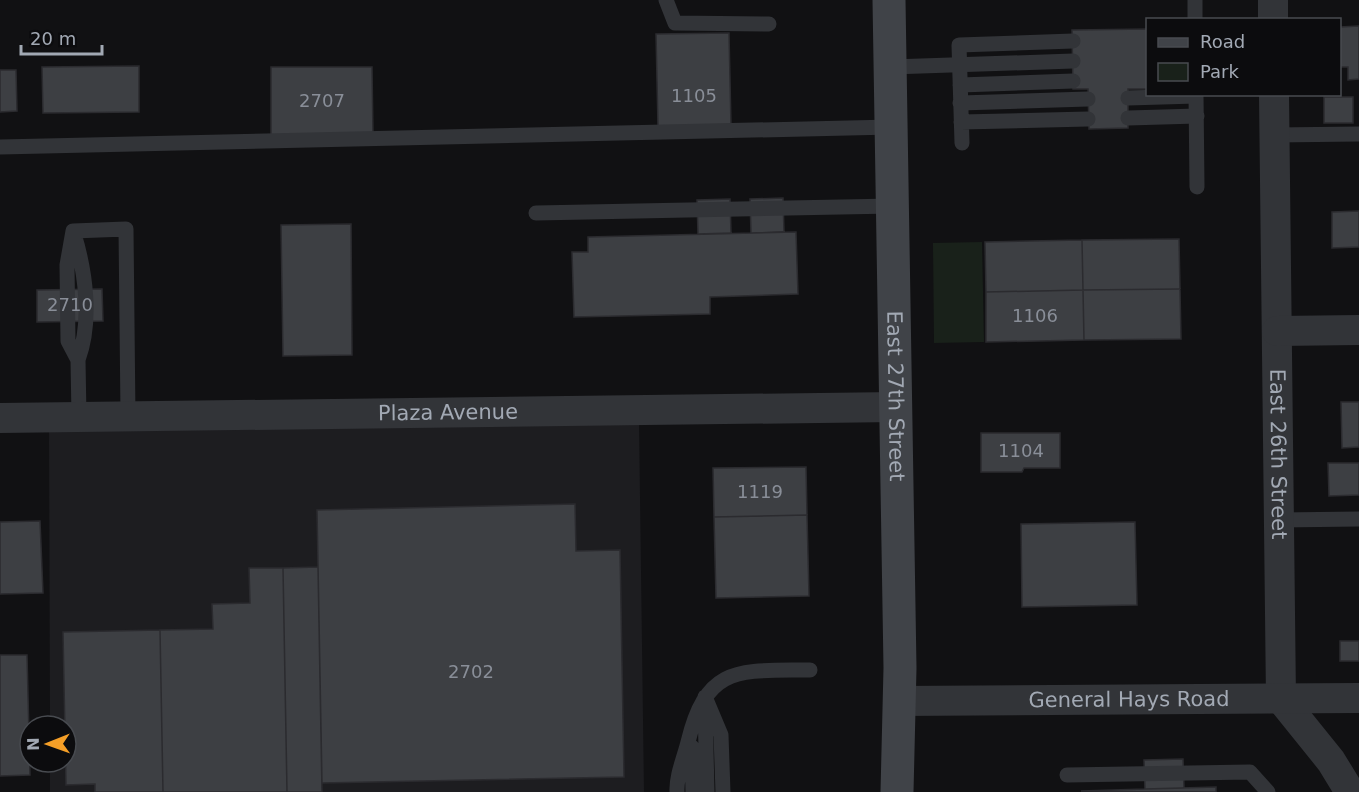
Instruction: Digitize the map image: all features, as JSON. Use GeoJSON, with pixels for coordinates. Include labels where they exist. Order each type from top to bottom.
{"type":"FeatureCollection","features":[{"type":"Feature","properties":{"kind":"main road","name":"East 27th Street"},"geometry":{"type":"LineString","coordinates":[[889,0],[896,407],[897,792]]}},
{"type":"Feature","properties":{"kind":"street"},"geometry":{"type":"LineString","coordinates":[[1273,0],[1273,18]]}},
{"type":"Feature","properties":{"kind":"street","name":"East 26th Street"},"geometry":{"type":"LineString","coordinates":[[1274,96],[1281,699]]}},
{"type":"Feature","properties":{"kind":"street"},"geometry":{"type":"LineString","coordinates":[[1277,331],[1359,330]]}},
{"type":"Feature","properties":{"kind":"street","name":"Plaza Avenue"},"geometry":{"type":"LineString","coordinates":[[0,418],[896,407]]}},
{"type":"Feature","properties":{"kind":"street","name":"General Hays Road"},"geometry":{"type":"LineString","coordinates":[[898,701],[1359,698]]}},
{"type":"Feature","properties":{"kind":"street"},"geometry":{"type":"LineString","coordinates":[[1281,699],[1331,761],[1350,792]]}},
{"type":"Feature","properties":{"kind":"lane"},"geometry":{"type":"LineString","coordinates":[[666,0],[675,23],[769,24]]}},
{"type":"Feature","properties":{"kind":"lane"},"geometry":{"type":"LineString","coordinates":[[1195,0],[1195,18]]}},
{"type":"Feature","properties":{"kind":"lane"},"geometry":{"type":"LineString","coordinates":[[962,143],[959,45],[1073,41]]}},
{"type":"Feature","properties":{"kind":"lane"},"geometry":{"type":"LineString","coordinates":[[891,67],[1073,61]]}},
{"type":"Feature","properties":{"kind":"lane"},"geometry":{"type":"LineString","coordinates":[[960,85],[1073,81]]}},
{"type":"Feature","properties":{"kind":"lane"},"geometry":{"type":"LineString","coordinates":[[1128,98],[1173,96]]}},
{"type":"Feature","properties":{"kind":"lane"},"geometry":{"type":"LineString","coordinates":[[1196,96],[1197,188]]}},
{"type":"Feature","properties":{"kind":"lane"},"geometry":{"type":"LineString","coordinates":[[960,103],[1088,99]]}},
{"type":"Feature","properties":{"kind":"lane"},"geometry":{"type":"LineString","coordinates":[[1128,118],[1197,116]]}},
{"type":"Feature","properties":{"kind":"lane"},"geometry":{"type":"LineString","coordinates":[[961,122],[1088,119]]}},
{"type":"Feature","properties":{"kind":"lane"},"geometry":{"type":"LineString","coordinates":[[0,147],[892,127]]}},
{"type":"Feature","properties":{"kind":"lane"},"geometry":{"type":"LineString","coordinates":[[1274,135],[1359,134]]}},
{"type":"Feature","properties":{"kind":"lane"},"geometry":{"type":"LineString","coordinates":[[537,213],[892,207]]}},
{"type":"Feature","properties":{"kind":"lane"},"geometry":{"type":"LineString","coordinates":[[79,417],[78,360],[68,341],[67,265],[74,231],[126,229],[128,417]]}},
{"type":"Feature","properties":{"kind":"lane"},"geometry":{"type":"LineString","coordinates":[[1279,520],[1359,519]]}},
{"type":"Feature","properties":{"kind":"lane"},"geometry":{"type":"LineString","coordinates":[[677,792],[692,726],[705,697],[720,681],[733,674],[751,671],[810,670]]}},
{"type":"Feature","properties":{"kind":"lane"},"geometry":{"type":"LineString","coordinates":[[705,697],[707,792]]}},
{"type":"Feature","properties":{"kind":"lane"},"geometry":{"type":"LineString","coordinates":[[705,697],[722,735],[723,792]]}},
{"type":"Feature","properties":{"kind":"lane"},"geometry":{"type":"LineString","coordinates":[[692,726],[693,792]]}},
{"type":"Feature","properties":{"kind":"lane"},"geometry":{"type":"LineString","coordinates":[[1067,775],[1250,772],[1268,792]]}},
{"type":"Feature","properties":{"kind":"shaded area"},"geometry":{"type":"Polygon","coordinates":[[[639,422],[644,792],[50,792],[50,774],[78,774],[78,714],[50,714],[49,423],[639,422]]]}},
{"type":"Feature","properties":{"kind":"green space"},"geometry":{"type":"Polygon","coordinates":[[[982,242],[984,342],[934,343],[933,243],[982,242]]]}},
{"type":"Feature","properties":{"kind":"building"},"geometry":{"type":"Polygon","coordinates":[[[1359,26],[1359,79],[1348,80],[1348,67],[1341,67],[1341,27],[1359,26]]]}},
{"type":"Feature","properties":{"kind":"building"},"geometry":{"type":"Polygon","coordinates":[[[1146,29],[1146,89],[1128,89],[1128,128],[1089,129],[1088,89],[1073,89],[1072,30],[1146,29]]]}},
{"type":"Feature","properties":{"kind":"building"},"geometry":{"type":"Polygon","coordinates":[[[729,33],[731,126],[658,127],[656,34],[729,33]]]}},
{"type":"Feature","properties":{"kind":"building"},"geometry":{"type":"Polygon","coordinates":[[[139,66],[139,112],[43,113],[42,67],[139,66]]]}},
{"type":"Feature","properties":{"kind":"building"},"geometry":{"type":"Polygon","coordinates":[[[271,67],[372,67],[373,135],[271,135],[271,67]]]}},
{"type":"Feature","properties":{"kind":"building"},"geometry":{"type":"Polygon","coordinates":[[[0,70],[16,70],[17,111],[0,112],[0,70]]]}},
{"type":"Feature","properties":{"kind":"building"},"geometry":{"type":"Polygon","coordinates":[[[1324,97],[1353,97],[1353,123],[1324,123],[1324,97]]]}},
{"type":"Feature","properties":{"kind":"building"},"geometry":{"type":"Polygon","coordinates":[[[783,198],[784,232],[751,233],[750,199],[783,198]]]}},
{"type":"Feature","properties":{"kind":"building"},"geometry":{"type":"Polygon","coordinates":[[[730,199],[731,233],[698,234],[697,200],[730,199]]]}},
{"type":"Feature","properties":{"kind":"building"},"geometry":{"type":"Polygon","coordinates":[[[1359,211],[1359,247],[1332,248],[1332,212],[1359,211]]]}},
{"type":"Feature","properties":{"kind":"building"},"geometry":{"type":"Polygon","coordinates":[[[351,224],[352,355],[283,356],[281,225],[351,224]]]}},
{"type":"Feature","properties":{"kind":"building"},"geometry":{"type":"Polygon","coordinates":[[[796,232],[798,294],[710,297],[710,314],[574,317],[572,252],[588,252],[588,237],[796,232]]]}},
{"type":"Feature","properties":{"kind":"building"},"geometry":{"type":"Polygon","coordinates":[[[1179,239],[1180,289],[1083,290],[1082,240],[1179,239]]]}},
{"type":"Feature","properties":{"kind":"building"},"geometry":{"type":"Polygon","coordinates":[[[1082,240],[1083,290],[986,292],[985,242],[1082,240]]]}},
{"type":"Feature","properties":{"kind":"building"},"geometry":{"type":"Polygon","coordinates":[[[102,289],[103,321],[37,322],[37,290],[102,289]]]}},
{"type":"Feature","properties":{"kind":"building"},"geometry":{"type":"Polygon","coordinates":[[[1180,289],[1181,339],[1084,340],[1083,290],[1180,289]]]}},
{"type":"Feature","properties":{"kind":"building"},"geometry":{"type":"Polygon","coordinates":[[[1083,290],[1084,340],[986,342],[986,292],[1083,290]]]}},
{"type":"Feature","properties":{"kind":"building"},"geometry":{"type":"Polygon","coordinates":[[[1341,402],[1359,402],[1359,447],[1342,448],[1341,402]]]}},
{"type":"Feature","properties":{"kind":"building"},"geometry":{"type":"Polygon","coordinates":[[[981,433],[1060,433],[1060,468],[1024,468],[1022,472],[981,472],[981,433]]]}},
{"type":"Feature","properties":{"kind":"building"},"geometry":{"type":"Polygon","coordinates":[[[1328,463],[1359,463],[1359,495],[1329,496],[1328,463]]]}},
{"type":"Feature","properties":{"kind":"building"},"geometry":{"type":"Polygon","coordinates":[[[806,467],[807,515],[714,517],[713,468],[806,467]]]}},
{"type":"Feature","properties":{"kind":"building"},"geometry":{"type":"Polygon","coordinates":[[[575,504],[576,551],[620,550],[624,777],[322,783],[317,510],[575,504]]]}},
{"type":"Feature","properties":{"kind":"building"},"geometry":{"type":"Polygon","coordinates":[[[807,515],[809,596],[716,598],[714,517],[807,515]]]}},
{"type":"Feature","properties":{"kind":"building"},"geometry":{"type":"Polygon","coordinates":[[[40,521],[43,593],[0,594],[0,522],[40,521]]]}},
{"type":"Feature","properties":{"kind":"building"},"geometry":{"type":"Polygon","coordinates":[[[1135,522],[1137,605],[1022,607],[1021,524],[1135,522]]]}},
{"type":"Feature","properties":{"kind":"building"},"geometry":{"type":"Polygon","coordinates":[[[318,567],[322,792],[287,792],[283,568],[318,567]]]}},
{"type":"Feature","properties":{"kind":"building"},"geometry":{"type":"Polygon","coordinates":[[[249,568],[283,568],[287,792],[163,792],[160,630],[213,629],[212,604],[250,603],[249,568]]]}},
{"type":"Feature","properties":{"kind":"building"},"geometry":{"type":"Polygon","coordinates":[[[160,630],[163,792],[95,792],[95,784],[66,785],[66,774],[78,774],[78,714],[65,714],[63,632],[160,630]]]}},
{"type":"Feature","properties":{"kind":"building"},"geometry":{"type":"Polygon","coordinates":[[[1340,641],[1359,641],[1359,661],[1340,661],[1340,641]]]}},
{"type":"Feature","properties":{"kind":"building"},"geometry":{"type":"Polygon","coordinates":[[[0,655],[27,655],[28,714],[18,714],[18,774],[30,775],[0,776],[0,655]]]}},
{"type":"Feature","properties":{"kind":"building"},"geometry":{"type":"Polygon","coordinates":[[[1183,759],[1184,788],[1145,789],[1144,760],[1183,759]]]}},
{"type":"Feature","properties":{"kind":"building"},"geometry":{"type":"Polygon","coordinates":[[[1216,787],[1216,792],[1081,791],[1145,789],[1216,787]]]}}]}
